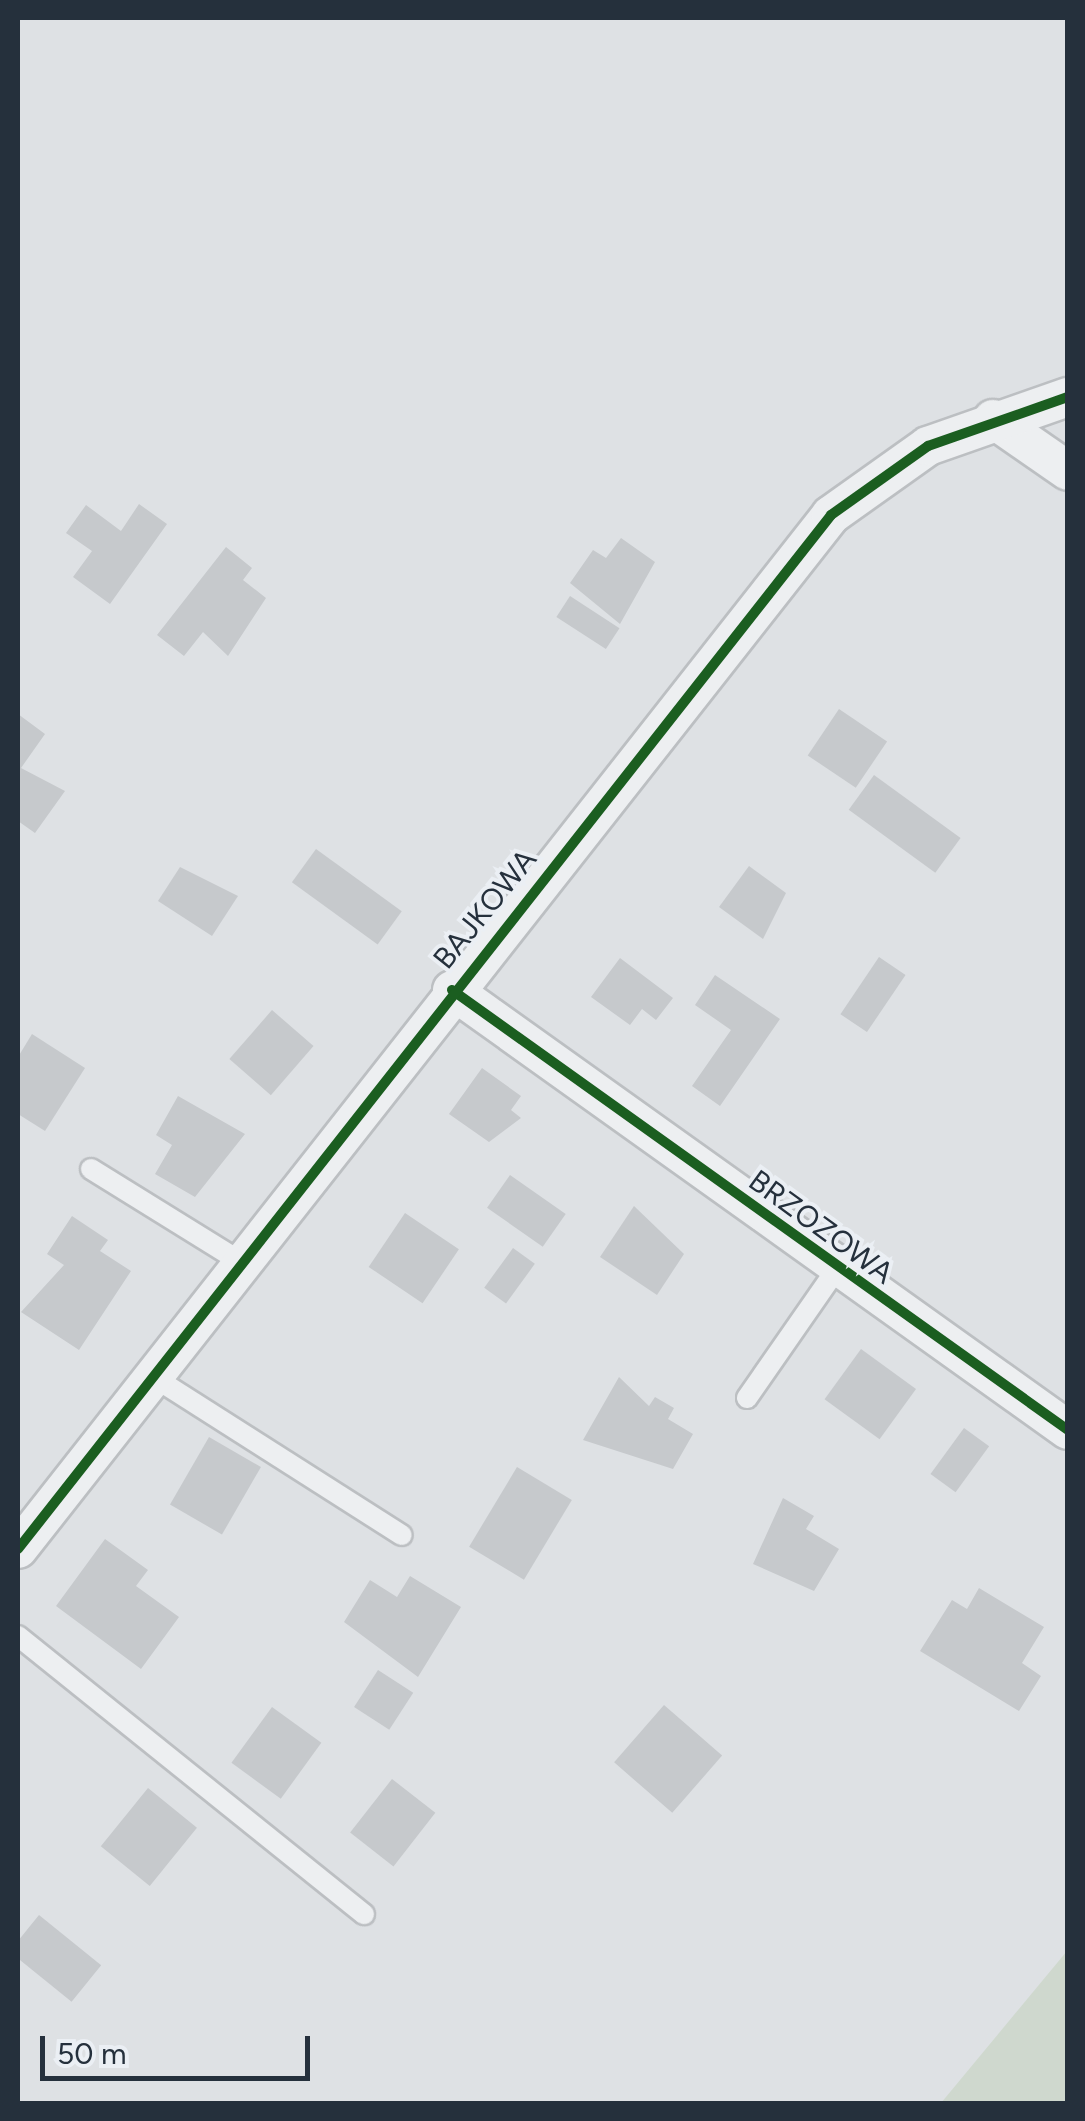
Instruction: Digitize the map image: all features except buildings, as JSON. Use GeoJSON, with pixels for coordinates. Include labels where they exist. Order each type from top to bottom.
{"type":"FeatureCollection","features":[{"type":"Feature","properties":{"kind":"street","name":"BAJKOWA"},"geometry":{"type":"LineString","coordinates":[[18,1548],[452,990],[831,515],[928,446],[992,419],[1068,397]]}},
{"type":"Feature","properties":{"kind":"street"},"geometry":{"type":"LineString","coordinates":[[992,419],[1068,472]]}},
{"type":"Feature","properties":{"kind":"street","name":"BRZOZOWA"},"geometry":{"type":"LineString","coordinates":[[452,990],[836,1270],[1068,1430]]}},
{"type":"Feature","properties":{"kind":"lane"},"geometry":{"type":"LineString","coordinates":[[91,1169],[240,1262]]}},
{"type":"Feature","properties":{"kind":"lane"},"geometry":{"type":"LineString","coordinates":[[747,1398],[836,1270]]}},
{"type":"Feature","properties":{"kind":"lane"},"geometry":{"type":"LineString","coordinates":[[152,1376],[402,1535]]}},
{"type":"Feature","properties":{"kind":"lane"},"geometry":{"type":"LineString","coordinates":[[18,1636],[364,1914]]}},
{"type":"Feature","properties":{"kind":"shaded area"},"geometry":{"type":"Polygon","coordinates":[[[1067,1951],[1067,2103],[941,2103],[1067,1951]]]}},
{"type":"Feature","properties":{"kind":"cycle path"},"geometry":{"type":"LineString","coordinates":[[18,1549],[831,515],[928,446],[1068,397]]}},
{"type":"Feature","properties":{"kind":"cycle path"},"geometry":{"type":"LineString","coordinates":[[452,990],[1068,1430]]}}]}
